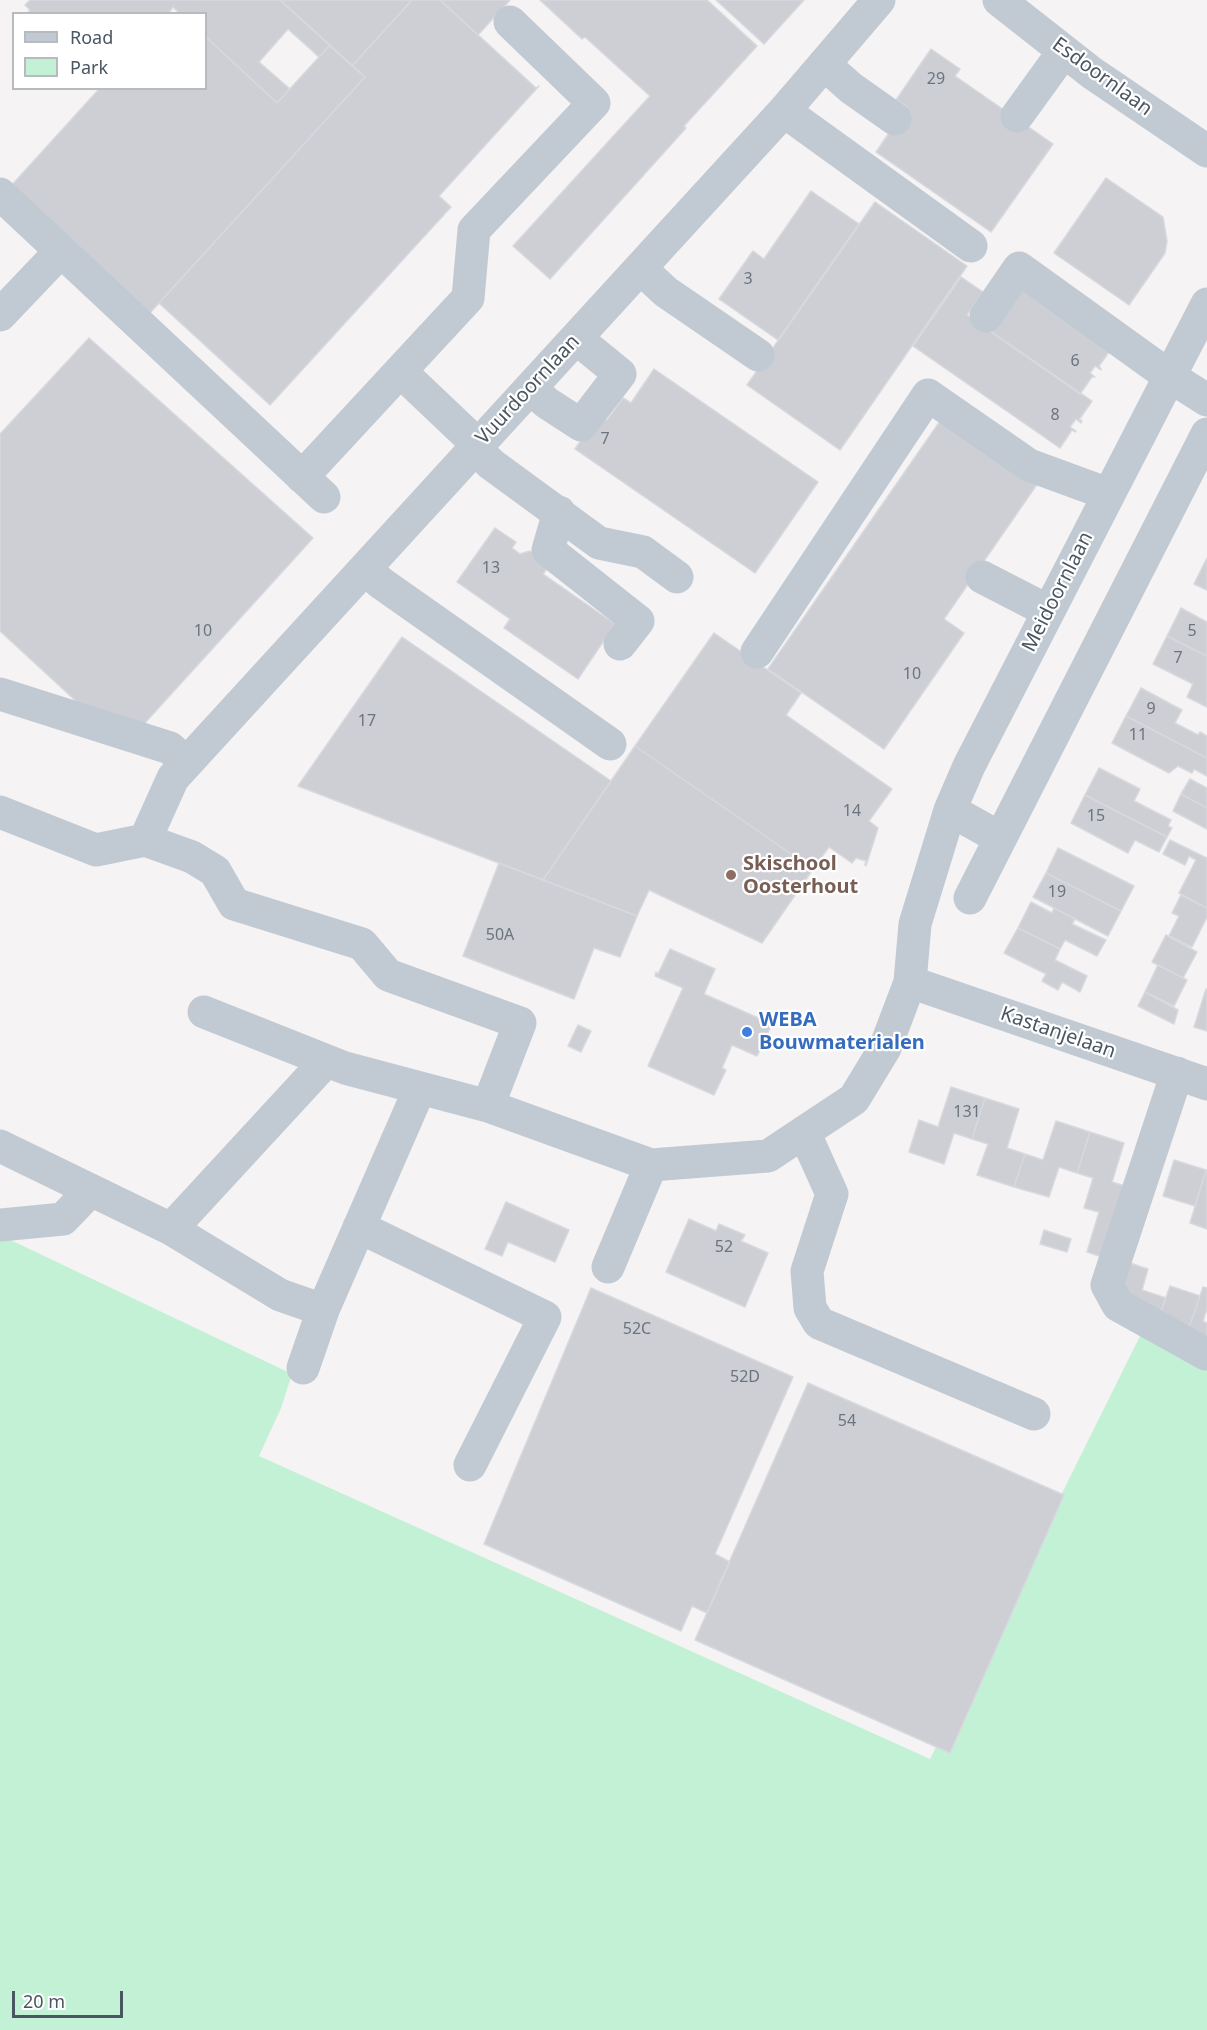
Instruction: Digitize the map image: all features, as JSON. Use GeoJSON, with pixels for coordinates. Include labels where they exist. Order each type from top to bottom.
{"type":"FeatureCollection","features":[{"type":"Feature","properties":{"kind":"street","name":"Vuurdoornlaan"},"geometry":{"type":"LineString","coordinates":[[145,840],[180,770],[784,111],[879,0]]}},
{"type":"Feature","properties":{"kind":"street","name":"Esdoornlaan"},"geometry":{"type":"LineString","coordinates":[[999,0],[1092,73],[1207,151]]}},
{"type":"Feature","properties":{"kind":"street"},"geometry":{"type":"LineString","coordinates":[[0,194],[313,487],[400,371],[468,298],[474,230],[594,104],[510,22]]}},
{"type":"Feature","properties":{"kind":"street"},"geometry":{"type":"LineString","coordinates":[[1017,116],[1064,51]]}},
{"type":"Feature","properties":{"kind":"street"},"geometry":{"type":"LineString","coordinates":[[824,64],[851,88],[895,119]]}},
{"type":"Feature","properties":{"kind":"street"},"geometry":{"type":"LineString","coordinates":[[784,111],[971,246]]}},
{"type":"Feature","properties":{"kind":"street"},"geometry":{"type":"LineString","coordinates":[[0,315],[61,251]]}},
{"type":"Feature","properties":{"kind":"street"},"geometry":{"type":"LineString","coordinates":[[640,268],[666,292],[759,355]]}},
{"type":"Feature","properties":{"kind":"street"},"geometry":{"type":"LineString","coordinates":[[986,316],[1020,268],[1169,376],[1207,400]]}},
{"type":"Feature","properties":{"kind":"street","name":"Meidoornlaan"},"geometry":{"type":"LineString","coordinates":[[651,1165],[768,1155],[854,1099],[885,1048],[910,982],[915,924],[950,810],[969,766],[1207,303]]}},
{"type":"Feature","properties":{"kind":"street"},"geometry":{"type":"LineString","coordinates":[[530,388],[547,403],[581,425],[628,380],[576,338]]}},
{"type":"Feature","properties":{"kind":"street"},"geometry":{"type":"LineString","coordinates":[[400,371],[476,446],[491,464],[599,543],[642,552],[677,577]]}},
{"type":"Feature","properties":{"kind":"street"},"geometry":{"type":"LineString","coordinates":[[757,652],[928,395],[1029,465],[1108,494]]}},
{"type":"Feature","properties":{"kind":"street"},"geometry":{"type":"LineString","coordinates":[[970,898],[1207,434]]}},
{"type":"Feature","properties":{"kind":"street"},"geometry":{"type":"LineString","coordinates":[[559,513],[548,550],[638,621],[620,644]]}},
{"type":"Feature","properties":{"kind":"street"},"geometry":{"type":"LineString","coordinates":[[365,569],[381,583],[610,744]]}},
{"type":"Feature","properties":{"kind":"street"},"geometry":{"type":"LineString","coordinates":[[982,577],[1048,611]]}},
{"type":"Feature","properties":{"kind":"street"},"geometry":{"type":"LineString","coordinates":[[0,694],[170,748],[180,770]]}},
{"type":"Feature","properties":{"kind":"street"},"geometry":{"type":"LineString","coordinates":[[950,810],[1000,838]]}},
{"type":"Feature","properties":{"kind":"street"},"geometry":{"type":"LineString","coordinates":[[0,812],[96,850],[145,840],[192,857],[215,872],[234,904],[362,945],[388,975],[520,1023],[488,1106]]}},
{"type":"Feature","properties":{"kind":"street","name":"Kastanjelaan"},"geometry":{"type":"LineString","coordinates":[[910,982],[1207,1084]]}},
{"type":"Feature","properties":{"kind":"street"},"geometry":{"type":"LineString","coordinates":[[204,1012],[345,1068],[488,1106],[651,1165],[608,1267]]}},
{"type":"Feature","properties":{"kind":"street"},"geometry":{"type":"LineString","coordinates":[[171,1229],[326,1061]]}},
{"type":"Feature","properties":{"kind":"street"},"geometry":{"type":"LineString","coordinates":[[1177,1073],[1107,1285],[1118,1305],[1206,1354]]}},
{"type":"Feature","properties":{"kind":"street"},"geometry":{"type":"LineString","coordinates":[[303,1368],[323,1310],[420,1088]]}},
{"type":"Feature","properties":{"kind":"street"},"geometry":{"type":"LineString","coordinates":[[804,1132],[832,1194],[807,1271],[810,1308],[819,1323],[1034,1414]]}},
{"type":"Feature","properties":{"kind":"street"},"geometry":{"type":"LineString","coordinates":[[0,1146],[171,1229],[280,1295],[323,1310]]}},
{"type":"Feature","properties":{"kind":"street"},"geometry":{"type":"LineString","coordinates":[[0,1225],[63,1219],[91,1190]]}},
{"type":"Feature","properties":{"kind":"street"},"geometry":{"type":"LineString","coordinates":[[359,1227],[545,1317],[470,1466]]}},
{"type":"Feature","properties":{"kind":"green space"},"geometry":{"type":"Polygon","coordinates":[[[0,1235],[292,1374],[281,1408],[259,1456],[930,1759],[1142,1332],[1207,1366],[1207,2030],[0,2030],[0,1235]]]}},
{"type":"Feature","properties":{"kind":"building"},"geometry":{"type":"Polygon","coordinates":[[[30,0],[280,0],[330,45],[319,57],[288,29],[259,62],[290,89],[277,103],[207,38],[207,12],[178,12],[173,7],[169,12],[28,12],[30,10],[25,5],[30,0]]]}},
{"type":"Feature","properties":{"kind":"building"},"geometry":{"type":"Polygon","coordinates":[[[280,0],[412,0],[352,66],[280,0]]]}},
{"type":"Feature","properties":{"kind":"building"},"geometry":{"type":"Polygon","coordinates":[[[412,0],[440,0],[536,88],[539,86],[439,196],[451,207],[270,405],[159,303],[365,77],[352,66],[412,0]]]}},
{"type":"Feature","properties":{"kind":"building"},"geometry":{"type":"Polygon","coordinates":[[[440,0],[510,0],[478,35],[440,0]]]}},
{"type":"Feature","properties":{"kind":"building"},"geometry":{"type":"Polygon","coordinates":[[[540,0],[707,0],[757,46],[550,279],[513,246],[650,96],[540,0]]]}},
{"type":"Feature","properties":{"kind":"building"},"geometry":{"type":"Polygon","coordinates":[[[716,0],[804,0],[764,44],[716,0]]]}},
{"type":"Feature","properties":{"kind":"building"},"geometry":{"type":"Polygon","coordinates":[[[207,38],[277,103],[330,45],[365,77],[149,314],[10,187],[98,90],[207,90],[207,38]]]}},
{"type":"Feature","properties":{"kind":"building"},"geometry":{"type":"Polygon","coordinates":[[[931,49],[960,69],[955,76],[1053,144],[991,232],[876,152],[907,107],[896,100],[931,49]]]}},
{"type":"Feature","properties":{"kind":"building"},"geometry":{"type":"Polygon","coordinates":[[[1106,178],[1163,217],[1167,241],[1165,253],[1129,305],[1054,253],[1106,178]]]}},
{"type":"Feature","properties":{"kind":"building"},"geometry":{"type":"Polygon","coordinates":[[[811,191],[859,224],[778,340],[719,299],[753,251],[764,259],[811,191]]]}},
{"type":"Feature","properties":{"kind":"building"},"geometry":{"type":"Polygon","coordinates":[[[875,202],[967,266],[840,450],[747,385],[875,202]]]}},
{"type":"Feature","properties":{"kind":"building"},"geometry":{"type":"Polygon","coordinates":[[[961,277],[983,292],[967,315],[1092,401],[1079,420],[1082,421],[1081,423],[1076,419],[1070,427],[1076,431],[1072,430],[1060,448],[913,346],[961,277]]]}},
{"type":"Feature","properties":{"kind":"building"},"geometry":{"type":"Polygon","coordinates":[[[1022,287],[1111,349],[1099,366],[1101,370],[1095,366],[1090,373],[1095,377],[1092,377],[1080,394],[991,332],[1022,287]]]}},
{"type":"Feature","properties":{"kind":"building"},"geometry":{"type":"Polygon","coordinates":[[[89,338],[313,538],[144,724],[77,702],[0,631],[0,434],[89,338]]]}},
{"type":"Feature","properties":{"kind":"building"},"geometry":{"type":"Polygon","coordinates":[[[654,369],[818,482],[755,573],[575,449],[599,414],[607,420],[623,398],[631,403],[654,369]]]}},
{"type":"Feature","properties":{"kind":"building"},"geometry":{"type":"Polygon","coordinates":[[[945,414],[1040,480],[944,619],[964,633],[884,749],[768,669],[945,414]]]}},
{"type":"Feature","properties":{"kind":"building"},"geometry":{"type":"Polygon","coordinates":[[[495,528],[516,542],[512,548],[520,554],[530,551],[549,566],[543,574],[615,624],[578,679],[504,628],[510,619],[457,582],[495,528]]]}},
{"type":"Feature","properties":{"kind":"building"},"geometry":{"type":"Polygon","coordinates":[[[1207,558],[1207,590],[1194,584],[1207,558]]]}},
{"type":"Feature","properties":{"kind":"building"},"geometry":{"type":"Polygon","coordinates":[[[1181,608],[1207,622],[1207,656],[1167,636],[1181,608]]]}},
{"type":"Feature","properties":{"kind":"building"},"geometry":{"type":"Polygon","coordinates":[[[714,633],[801,693],[786,715],[892,789],[869,821],[878,828],[866,866],[866,861],[856,858],[852,863],[829,847],[813,869],[635,746],[714,633]]]}},
{"type":"Feature","properties":{"kind":"building"},"geometry":{"type":"Polygon","coordinates":[[[1167,636],[1207,656],[1207,707],[1187,697],[1193,684],[1153,664],[1167,636]]]}},
{"type":"Feature","properties":{"kind":"building"},"geometry":{"type":"Polygon","coordinates":[[[402,637],[611,781],[543,880],[298,786],[402,637]]]}},
{"type":"Feature","properties":{"kind":"building"},"geometry":{"type":"Polygon","coordinates":[[[1141,688],[1182,710],[1175,723],[1198,735],[1200,732],[1207,736],[1207,758],[1126,716],[1141,688]]]}},
{"type":"Feature","properties":{"kind":"building"},"geometry":{"type":"Polygon","coordinates":[[[1126,716],[1207,758],[1207,776],[1194,769],[1192,773],[1178,766],[1169,773],[1112,743],[1126,716]]]}},
{"type":"Feature","properties":{"kind":"building"},"geometry":{"type":"Polygon","coordinates":[[[635,746],[813,869],[762,943],[649,890],[637,916],[543,880],[635,746]]]}},
{"type":"Feature","properties":{"kind":"building"},"geometry":{"type":"Polygon","coordinates":[[[1099,768],[1140,789],[1134,801],[1171,820],[1168,826],[1172,828],[1167,837],[1085,795],[1099,768]]]}},
{"type":"Feature","properties":{"kind":"building"},"geometry":{"type":"Polygon","coordinates":[[[1190,779],[1207,788],[1207,808],[1181,794],[1190,779]]]}},
{"type":"Feature","properties":{"kind":"building"},"geometry":{"type":"Polygon","coordinates":[[[1181,794],[1207,808],[1207,829],[1173,811],[1181,794]]]}},
{"type":"Feature","properties":{"kind":"building"},"geometry":{"type":"Polygon","coordinates":[[[1085,795],[1167,837],[1159,852],[1135,840],[1128,853],[1071,823],[1085,795]]]}},
{"type":"Feature","properties":{"kind":"building"},"geometry":{"type":"Polygon","coordinates":[[[1170,840],[1207,858],[1207,908],[1179,893],[1196,860],[1189,856],[1185,865],[1163,854],[1170,840]]]}},
{"type":"Feature","properties":{"kind":"building"},"geometry":{"type":"Polygon","coordinates":[[[1058,848],[1134,886],[1121,911],[1046,873],[1058,848]]]}},
{"type":"Feature","properties":{"kind":"building"},"geometry":{"type":"Polygon","coordinates":[[[499,863],[637,916],[620,957],[594,948],[574,999],[463,956],[499,863]]]}},
{"type":"Feature","properties":{"kind":"building"},"geometry":{"type":"Polygon","coordinates":[[[1046,873],[1121,911],[1108,936],[1033,897],[1046,873]]]}},
{"type":"Feature","properties":{"kind":"building"},"geometry":{"type":"Polygon","coordinates":[[[1181,895],[1207,908],[1207,917],[1192,947],[1169,936],[1179,916],[1172,913],[1181,895]]]}},
{"type":"Feature","properties":{"kind":"building"},"geometry":{"type":"Polygon","coordinates":[[[1031,902],[1052,913],[1054,908],[1075,919],[1072,924],[1106,940],[1097,956],[1065,940],[1060,949],[1018,928],[1031,902]]]}},
{"type":"Feature","properties":{"kind":"building"},"geometry":{"type":"Polygon","coordinates":[[[1018,928],[1060,949],[1055,960],[1087,976],[1080,992],[1062,982],[1058,990],[1042,981],[1046,974],[1004,953],[1018,928]]]}},
{"type":"Feature","properties":{"kind":"building"},"geometry":{"type":"Polygon","coordinates":[[[1166,935],[1197,952],[1183,978],[1152,962],[1166,935]]]}},
{"type":"Feature","properties":{"kind":"building"},"geometry":{"type":"Polygon","coordinates":[[[670,949],[715,969],[704,994],[772,1024],[757,1056],[732,1045],[722,1068],[726,1070],[714,1095],[648,1066],[683,988],[655,976],[670,949]]]}},
{"type":"Feature","properties":{"kind":"building"},"geometry":{"type":"Polygon","coordinates":[[[1158,965],[1187,980],[1174,1006],[1145,992],[1158,965]]]}},
{"type":"Feature","properties":{"kind":"building"},"geometry":{"type":"Polygon","coordinates":[[[1207,990],[1207,1031],[1194,1027],[1207,990]]]}},
{"type":"Feature","properties":{"kind":"building"},"geometry":{"type":"Polygon","coordinates":[[[1145,992],[1178,1010],[1174,1024],[1138,1006],[1145,992]]]}},
{"type":"Feature","properties":{"kind":"building"},"geometry":{"type":"Polygon","coordinates":[[[578,1025],[591,1031],[581,1052],[568,1046],[578,1025]]]}},
{"type":"Feature","properties":{"kind":"building"},"geometry":{"type":"Polygon","coordinates":[[[951,1087],[985,1098],[972,1139],[954,1133],[944,1164],[909,1152],[919,1120],[938,1127],[951,1087]]]}},
{"type":"Feature","properties":{"kind":"building"},"geometry":{"type":"Polygon","coordinates":[[[985,1098],[1019,1109],[1007,1148],[1025,1154],[1014,1187],[977,1175],[988,1144],[972,1139],[985,1098]]]}},
{"type":"Feature","properties":{"kind":"building"},"geometry":{"type":"Polygon","coordinates":[[[1056,1121],[1090,1132],[1077,1173],[1059,1167],[1049,1197],[1014,1187],[1025,1154],[1043,1160],[1056,1121]]]}},
{"type":"Feature","properties":{"kind":"building"},"geometry":{"type":"Polygon","coordinates":[[[1090,1132],[1124,1143],[1112,1182],[1131,1188],[1108,1259],[1087,1252],[1099,1212],[1084,1208],[1093,1178],[1077,1173],[1090,1132]]]}},
{"type":"Feature","properties":{"kind":"building"},"geometry":{"type":"Polygon","coordinates":[[[1174,1160],[1206,1170],[1195,1206],[1163,1196],[1174,1160]]]}},
{"type":"Feature","properties":{"kind":"building"},"geometry":{"type":"Polygon","coordinates":[[[1207,1170],[1207,1229],[1190,1223],[1207,1170]]]}},
{"type":"Feature","properties":{"kind":"building"},"geometry":{"type":"Polygon","coordinates":[[[506,1202],[569,1230],[555,1262],[508,1242],[502,1256],[485,1249],[506,1202]]]}},
{"type":"Feature","properties":{"kind":"building"},"geometry":{"type":"Polygon","coordinates":[[[689,1219],[716,1231],[719,1224],[745,1235],[741,1241],[768,1253],[745,1307],[666,1272],[689,1219]]]}},
{"type":"Feature","properties":{"kind":"building"},"geometry":{"type":"Polygon","coordinates":[[[1044,1230],[1071,1239],[1067,1252],[1040,1244],[1044,1230]]]}},
{"type":"Feature","properties":{"kind":"building"},"geometry":{"type":"Polygon","coordinates":[[[1130,1263],[1148,1269],[1142,1290],[1166,1298],[1159,1317],[1120,1293],[1130,1263]]]}},
{"type":"Feature","properties":{"kind":"building"},"geometry":{"type":"Polygon","coordinates":[[[1170,1286],[1200,1296],[1187,1333],[1159,1317],[1170,1286]]]}},
{"type":"Feature","properties":{"kind":"building"},"geometry":{"type":"Polygon","coordinates":[[[1203,1287],[1207,1288],[1207,1309],[1203,1321],[1207,1323],[1207,1343],[1187,1333],[1203,1287]]]}},
{"type":"Feature","properties":{"kind":"building"},"geometry":{"type":"Polygon","coordinates":[[[591,1288],[793,1377],[715,1554],[730,1562],[707,1613],[692,1606],[681,1631],[484,1544],[591,1288]]]}},
{"type":"Feature","properties":{"kind":"building"},"geometry":{"type":"Polygon","coordinates":[[[808,1383],[1064,1495],[950,1753],[695,1640],[808,1383]]]}},
{"type":"Feature","properties":{"kind":"place","name":"Skischool Oosterhout"},"geometry":{"type":"Point","coordinates":[731,875]}},
{"type":"Feature","properties":{"kind":"place","name":"WEBA Bouwmaterialen"},"geometry":{"type":"Point","coordinates":[747,1032]}}]}
